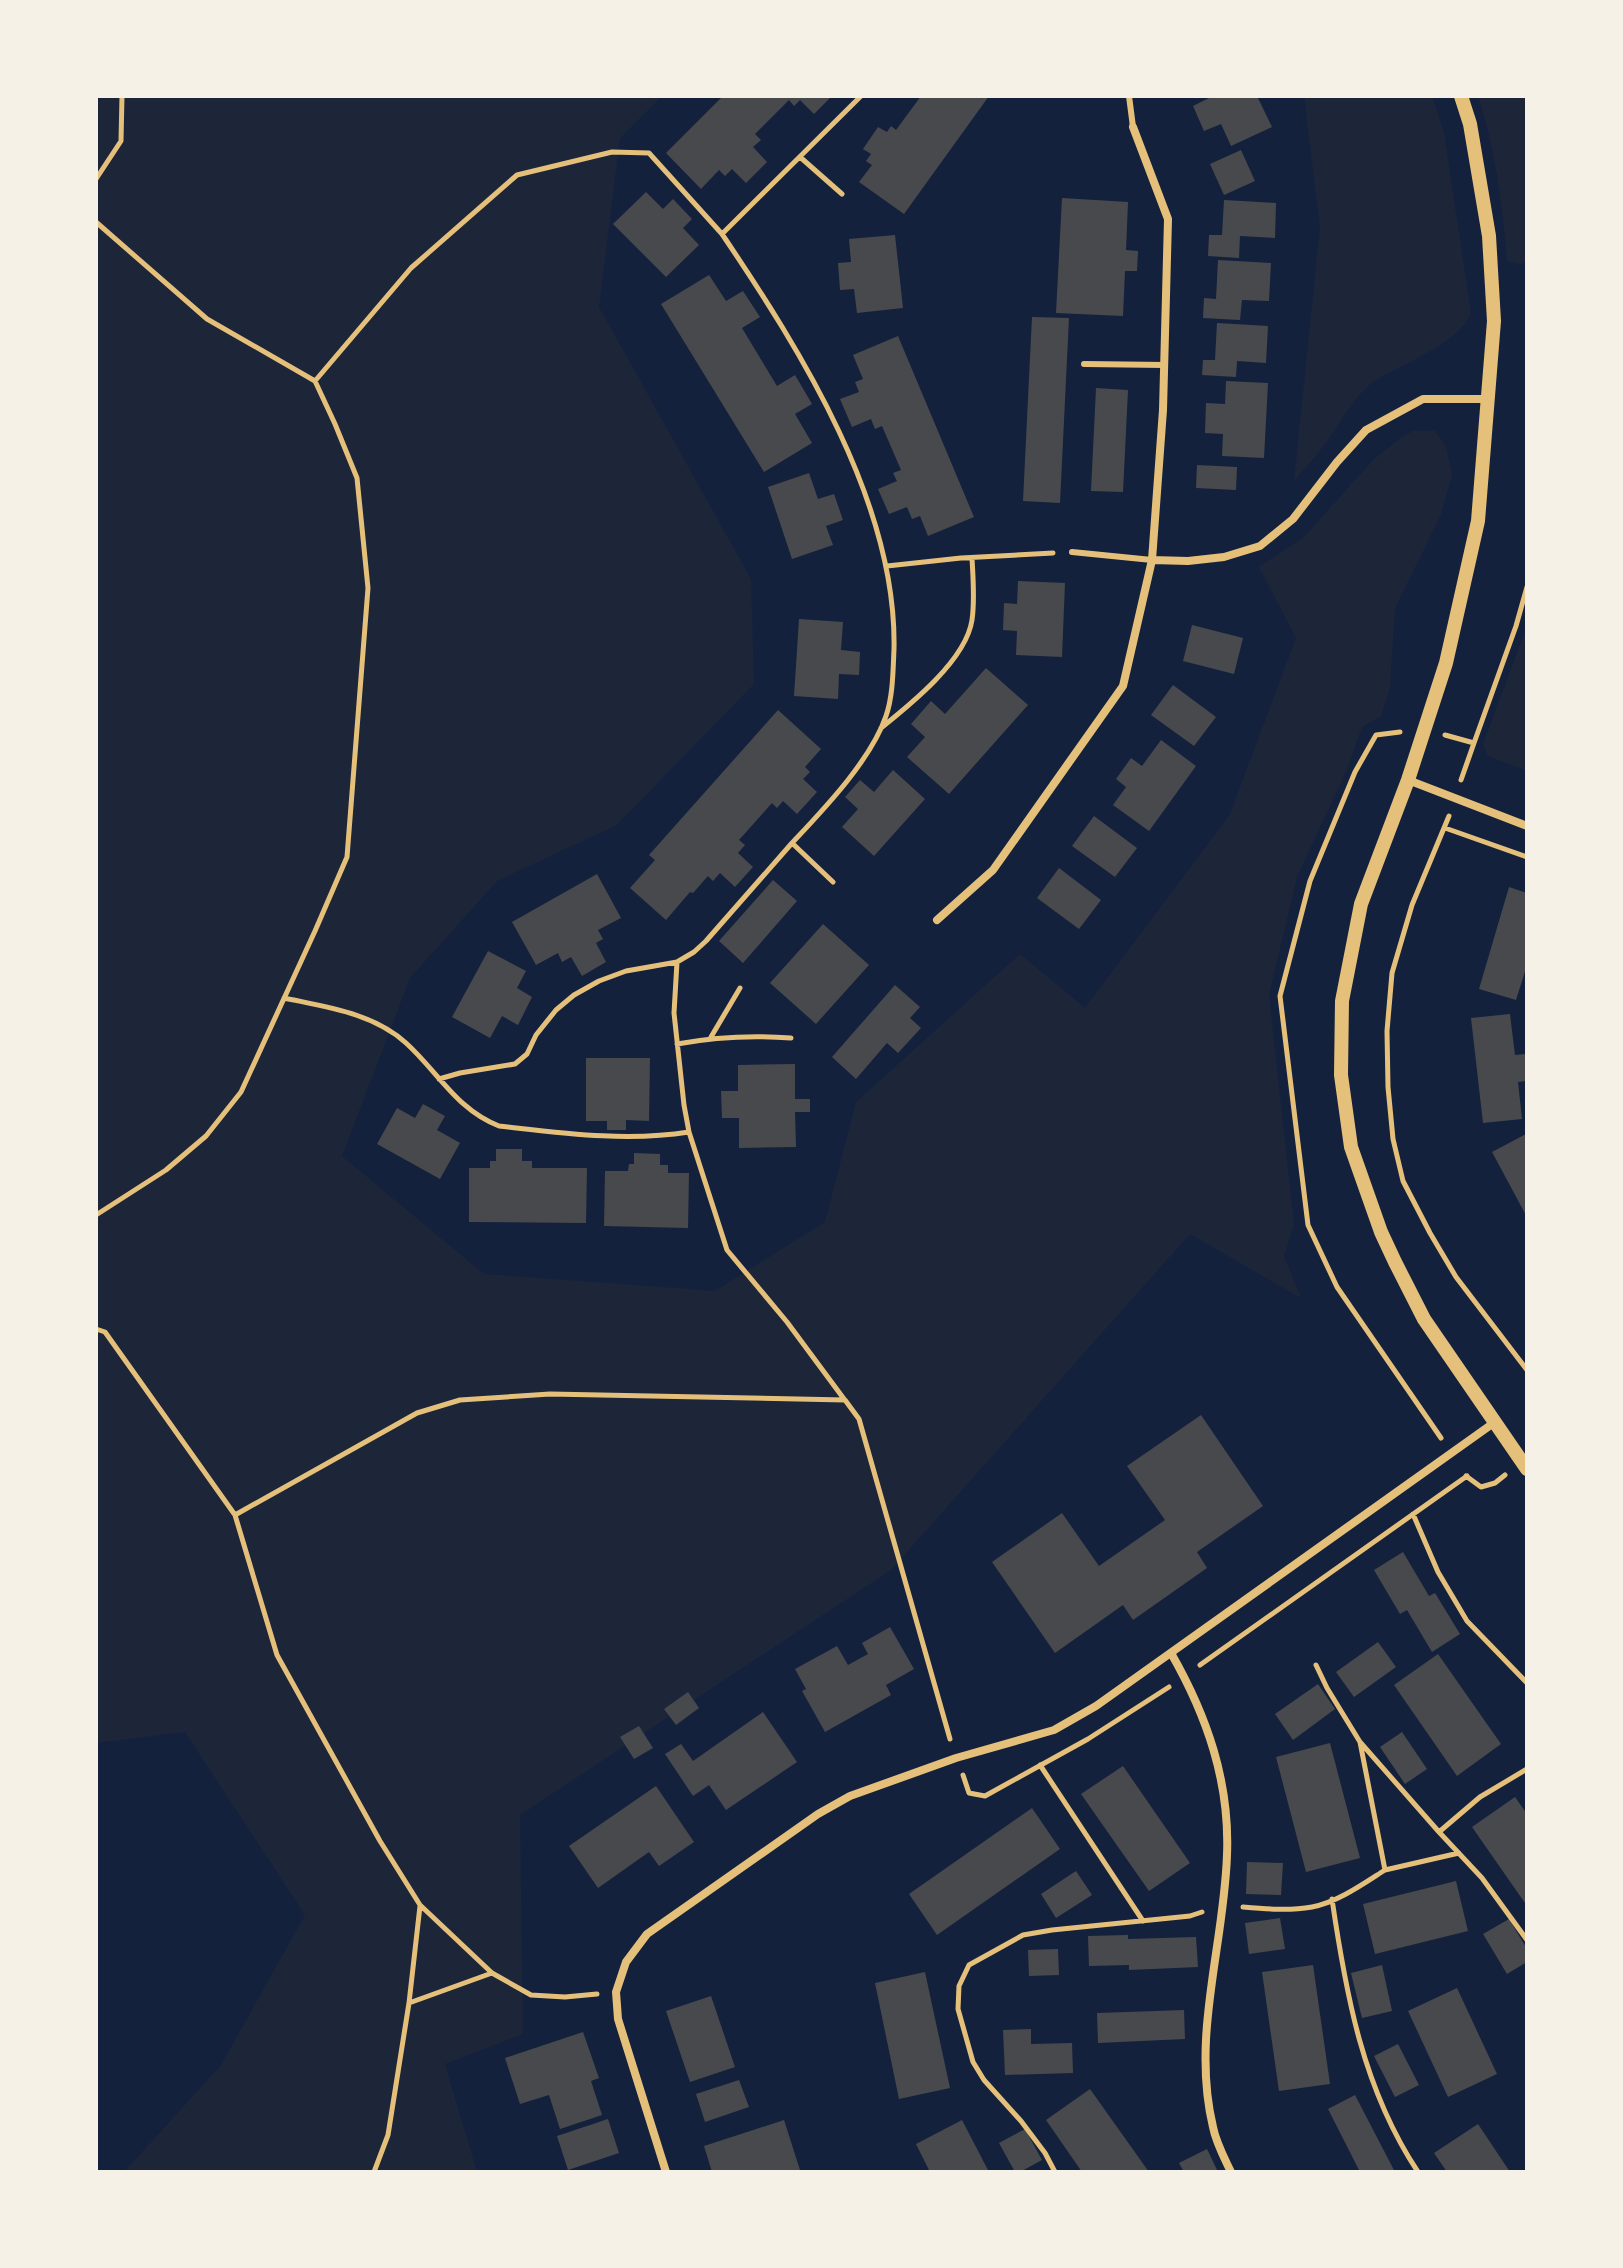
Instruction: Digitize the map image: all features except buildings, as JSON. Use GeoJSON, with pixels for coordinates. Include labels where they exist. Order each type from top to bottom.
{"type":"FeatureCollection","features":[{"type":"Feature","properties":{"kind":"street"},"geometry":{"type":"LineString","coordinates":[[1461,96],[1470,124],[1489,236],[1494,321],[1478,521],[1446,663],[1408,780],[1361,904],[1342,1001],[1341,1075],[1351,1147],[1381,1232],[1424,1319],[1524,1466]]}},
{"type":"Feature","properties":{"kind":"street"},"geometry":{"type":"LineString","coordinates":[[937,920],[993,870],[1123,686],[1152,560],[1165,365],[1168,219],[1133,127]]}},
{"type":"Feature","properties":{"kind":"street"},"geometry":{"type":"LineString","coordinates":[[1152,560],[1188,561],[1224,557],[1260,546],[1293,519],[1366,430],[1423,399],[1488,399]]}},
{"type":"Feature","properties":{"kind":"street"},"geometry":{"type":"LineString","coordinates":[[1408,780],[1527,826]]}},
{"type":"Feature","properties":{"kind":"street"},"geometry":{"type":"LineString","coordinates":[[666,2172],[618,2019],[616,1992],[626,1962],[647,1934],[818,1814],[850,1796],[956,1758],[1054,1730],[1096,1706],[1495,1422]]}},
{"type":"Feature","properties":{"kind":"street"},"geometry":{"type":"LineString","coordinates":[[1171,1653],[1194,1694],[1211,1736],[1226,1811],[1228,1854],[1207,2013],[1206,2059],[1212,2126],[1231,2172]]}},
{"type":"Feature","properties":{"kind":"lane"},"geometry":{"type":"LineString","coordinates":[[1129,96],[1133,127]]}},
{"type":"Feature","properties":{"kind":"lane"},"geometry":{"type":"LineString","coordinates":[[1084,364],[1165,365]]}},
{"type":"Feature","properties":{"kind":"lane"},"geometry":{"type":"LineString","coordinates":[[1072,552],[1152,560]]}},
{"type":"Feature","properties":{"kind":"path"},"geometry":{"type":"LineString","coordinates":[[96,179],[121,141],[122,96]]}},
{"type":"Feature","properties":{"kind":"path"},"geometry":{"type":"LineString","coordinates":[[722,234],[861,96]]}},
{"type":"Feature","properties":{"kind":"path"},"geometry":{"type":"LineString","coordinates":[[315,381],[411,268],[517,175],[612,152],[649,153],[722,234],[816,385],[838,428],[887,566],[894,625],[893,666],[886,716],[855,768],[792,843],[694,952],[677,962],[626,971],[574,995],[556,1010],[536,1035],[527,1054],[515,1064],[439,1079]]}},
{"type":"Feature","properties":{"kind":"path"},"geometry":{"type":"LineString","coordinates":[[800,157],[842,194]]}},
{"type":"Feature","properties":{"kind":"path"},"geometry":{"type":"LineString","coordinates":[[96,222],[207,319],[315,381],[357,478],[368,588],[347,857],[241,1092],[206,1136],[166,1170],[96,1215]]}},
{"type":"Feature","properties":{"kind":"path"},"geometry":{"type":"LineString","coordinates":[[887,566],[1072,552]]}},
{"type":"Feature","properties":{"kind":"path"},"geometry":{"type":"LineString","coordinates":[[878,732],[928,688],[961,645],[971,623],[972,558]]}},
{"type":"Feature","properties":{"kind":"path"},"geometry":{"type":"LineString","coordinates":[[1527,587],[1445,828],[1412,905],[1392,973],[1387,1031],[1393,1139],[1403,1181],[1456,1277],[1527,1370]]}},
{"type":"Feature","properties":{"kind":"path"},"geometry":{"type":"LineString","coordinates":[[1474,743],[1424,729],[1376,735],[1355,772],[1310,881],[1280,996],[1308,1225],[1337,1287],[1467,1476],[1481,1487],[1495,1483],[1524,1466]]}},
{"type":"Feature","properties":{"kind":"path"},"geometry":{"type":"LineString","coordinates":[[1445,828],[1527,857]]}},
{"type":"Feature","properties":{"kind":"path"},"geometry":{"type":"LineString","coordinates":[[792,843],[833,882]]}},
{"type":"Feature","properties":{"kind":"path"},"geometry":{"type":"LineString","coordinates":[[677,962],[674,1013],[689,1132],[727,1250],[787,1322],[859,1419],[956,1758],[969,1793],[985,1796],[1088,1739],[1185,1676],[1467,1476]]}},
{"type":"Feature","properties":{"kind":"path"},"geometry":{"type":"LineString","coordinates":[[710,1038],[740,988]]}},
{"type":"Feature","properties":{"kind":"path"},"geometry":{"type":"LineString","coordinates":[[284,998],[370,1019],[405,1042],[456,1098],[473,1112],[499,1126],[625,1137],[657,1137],[689,1132]]}},
{"type":"Feature","properties":{"kind":"path"},"geometry":{"type":"LineString","coordinates":[[677,1044],[710,1038],[791,1038]]}},
{"type":"Feature","properties":{"kind":"path"},"geometry":{"type":"LineString","coordinates":[[96,1329],[105,1332],[235,1515],[277,1655],[380,1841],[420,1905],[492,1973],[531,1995],[565,1997],[616,1992]]}},
{"type":"Feature","properties":{"kind":"path"},"geometry":{"type":"LineString","coordinates":[[235,1515],[417,1413],[460,1400],[550,1394],[845,1400]]}},
{"type":"Feature","properties":{"kind":"path"},"geometry":{"type":"LineString","coordinates":[[1413,1514],[1438,1572],[1467,1621],[1527,1683]]}},
{"type":"Feature","properties":{"kind":"path"},"geometry":{"type":"LineString","coordinates":[[1316,1665],[1360,1742],[1482,1878],[1527,1940]]}},
{"type":"Feature","properties":{"kind":"path"},"geometry":{"type":"LineString","coordinates":[[1360,1742],[1385,1870]]}},
{"type":"Feature","properties":{"kind":"path"},"geometry":{"type":"LineString","coordinates":[[1040,1765],[1143,1921]]}},
{"type":"Feature","properties":{"kind":"path"},"geometry":{"type":"LineString","coordinates":[[1439,1832],[1480,1797],[1527,1769]]}},
{"type":"Feature","properties":{"kind":"path"},"geometry":{"type":"LineString","coordinates":[[1055,2172],[1029,2132],[984,2080],[973,2062],[958,2009],[959,1986],[969,1965],[1023,1935],[1052,1930],[1190,1916],[1223,1905],[1272,1910],[1314,1906],[1352,1891],[1385,1870],[1459,1853]]}},
{"type":"Feature","properties":{"kind":"path"},"geometry":{"type":"LineString","coordinates":[[1332,1899],[1347,1997],[1364,2058],[1386,2115],[1418,2172]]}},
{"type":"Feature","properties":{"kind":"path"},"geometry":{"type":"LineString","coordinates":[[374,2172],[388,2135],[409,2003],[420,1905]]}},
{"type":"Feature","properties":{"kind":"path"},"geometry":{"type":"LineString","coordinates":[[409,2003],[492,1973]]}},
{"type":"Feature","properties":{"kind":"shaded area"},"geometry":{"type":"Polygon","coordinates":[[[96,96],[662,96],[620,138],[599,307],[751,579],[754,684],[617,825],[497,881],[410,978],[342,1156],[484,1274],[715,1291],[825,1222],[856,1102],[1020,954],[1085,1008],[1229,816],[1296,638],[1259,567],[1304,537],[1374,459],[1413,431],[1435,431],[1446,446],[1452,475],[1440,517],[1395,608],[1390,688],[1381,716],[1362,727],[1348,767],[1297,877],[1269,995],[1294,1224],[1284,1256],[1301,1298],[1190,1234],[891,1570],[520,1815],[523,2034],[445,2064],[477,2172],[124,2172],[221,2065],[305,1915],[185,1732],[96,1743],[96,96]]]}},
{"type":"Feature","properties":{"kind":"shaded area"},"geometry":{"type":"Polygon","coordinates":[[[1304,96],[1432,96],[1444,132],[1471,314],[1464,325],[1442,344],[1368,386],[1294,481],[1320,228],[1304,96]]]}},
{"type":"Feature","properties":{"kind":"shaded area"},"geometry":{"type":"Polygon","coordinates":[[[1478,96],[1527,96],[1527,262],[1521,264],[1507,261],[1497,177],[1478,96]]]}},
{"type":"Feature","properties":{"kind":"shaded area"},"geometry":{"type":"Polygon","coordinates":[[[1527,626],[1527,771],[1488,756],[1483,744],[1527,626]]]}}]}
